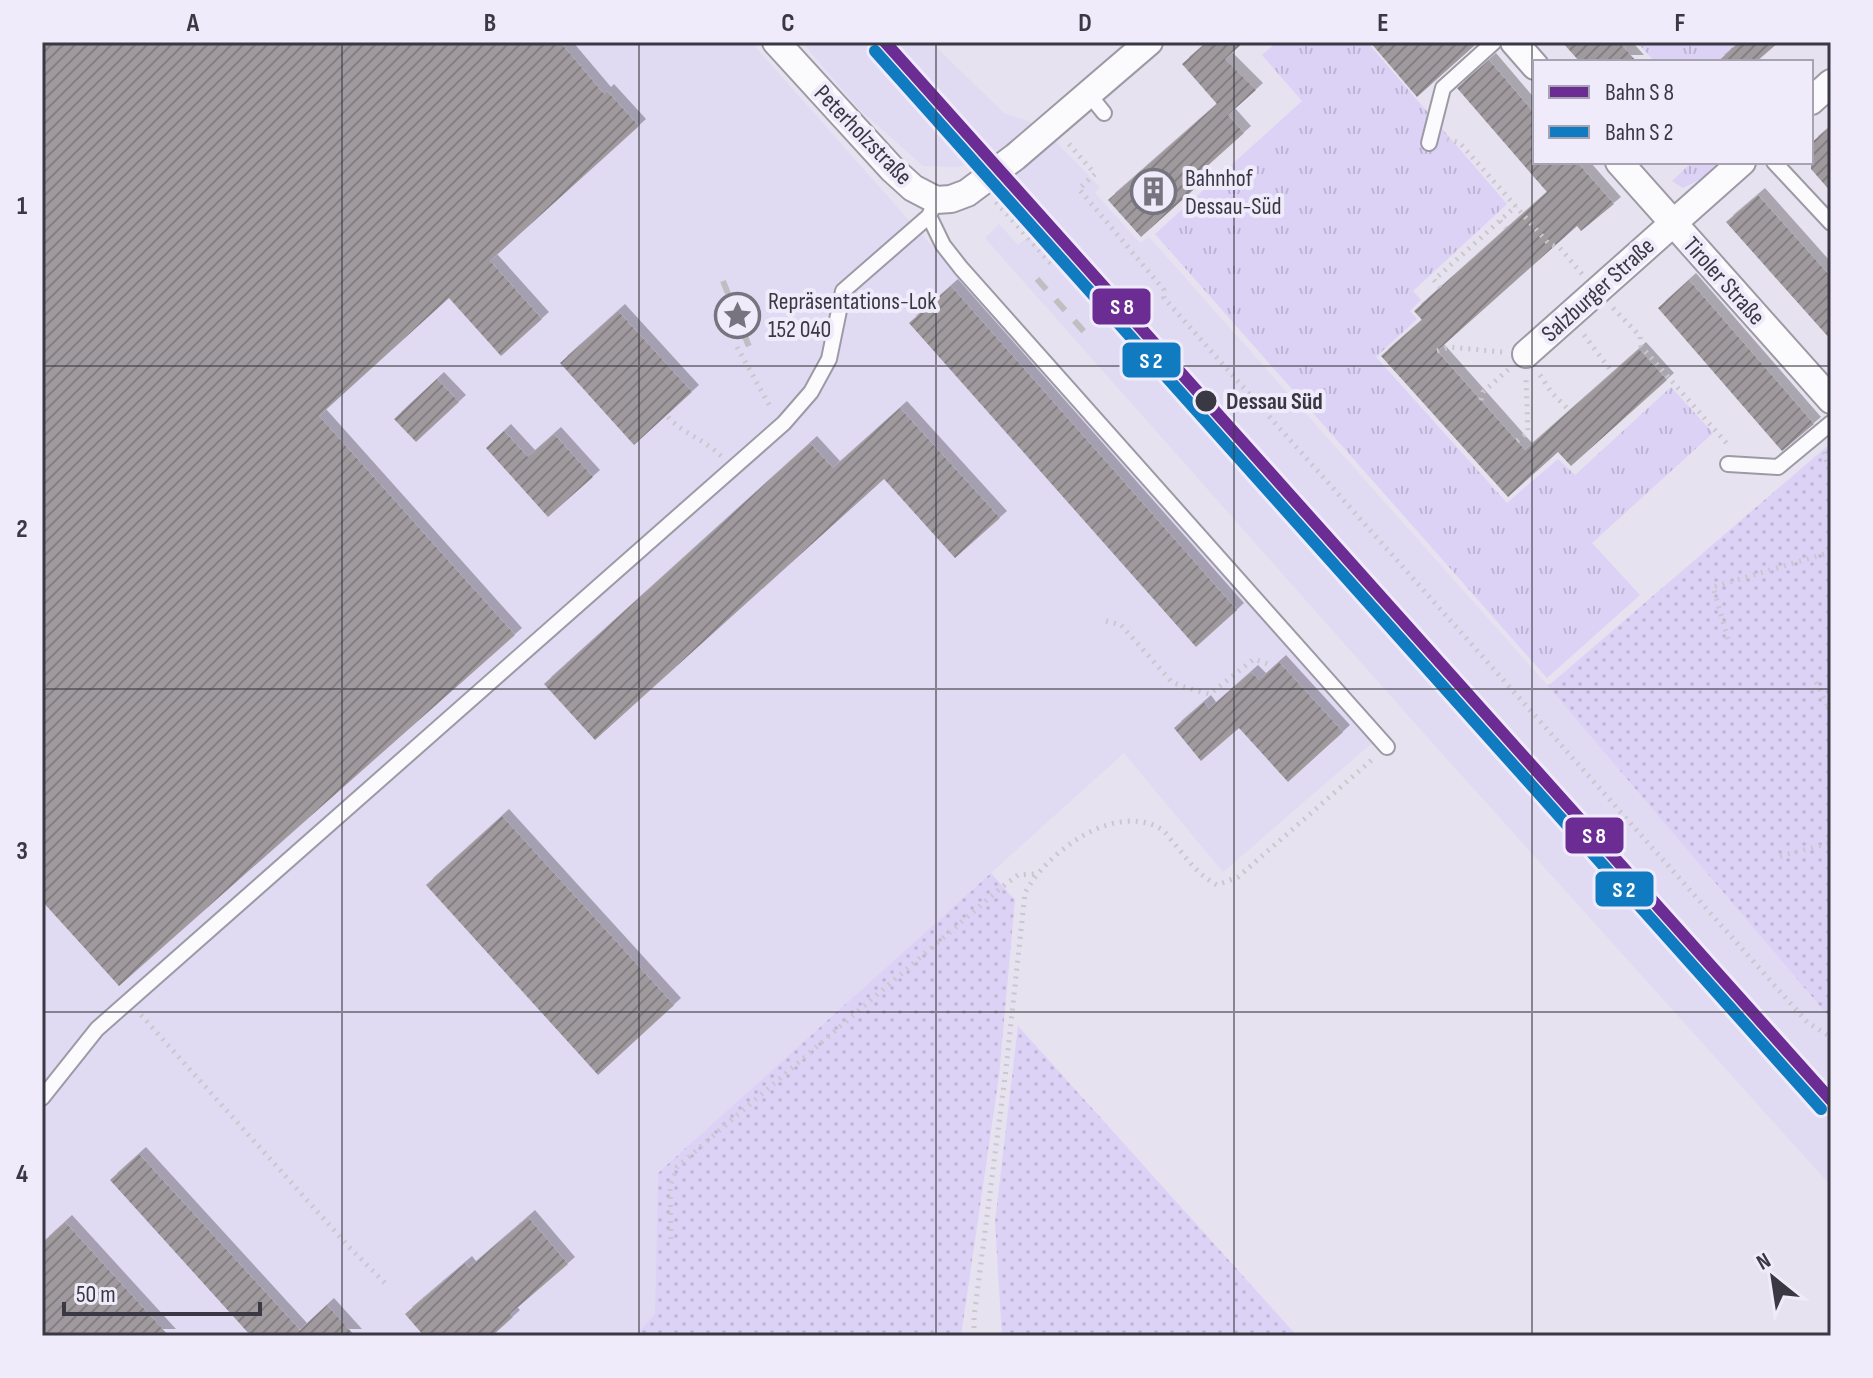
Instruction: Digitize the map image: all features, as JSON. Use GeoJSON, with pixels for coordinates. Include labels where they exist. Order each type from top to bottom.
{"type":"FeatureCollection","features":[{"type":"Feature","properties":{"kind":"street","name":"Peterholzstraße"},"geometry":{"type":"LineString","coordinates":[[776,42],[892,169],[932,208],[967,193],[1053,125],[1096,103],[1146,43]]}},
{"type":"Feature","properties":{"kind":"street"},"geometry":{"type":"LineString","coordinates":[[1813,99],[1831,83]]}},
{"type":"Feature","properties":{"kind":"street","name":"Tiroler Straße"},"geometry":{"type":"LineString","coordinates":[[1621,164],[1831,400]]}},
{"type":"Feature","properties":{"kind":"street","name":"Salzburger Straße"},"geometry":{"type":"LineString","coordinates":[[1526,354],[1740,164]]}},
{"type":"Feature","properties":{"kind":"lane"},"geometry":{"type":"LineString","coordinates":[[1429,143],[1443,88],[1494,42]]}},
{"type":"Feature","properties":{"kind":"lane"},"geometry":{"type":"LineString","coordinates":[[1776,164],[1831,223]]}},
{"type":"Feature","properties":{"kind":"lane"},"geometry":{"type":"LineString","coordinates":[[42,1098],[97,1029],[784,423],[811,392],[829,359],[843,291],[932,208],[943,245],[961,268],[1387,747]]}},
{"type":"Feature","properties":{"kind":"lane"},"geometry":{"type":"LineString","coordinates":[[1728,464],[1778,467],[1831,423]]}},
{"type":"Feature","properties":{"kind":"path"},"geometry":{"type":"LineString","coordinates":[[1053,125],[1095,174],[1079,189],[1164,290],[1164,298],[1797,1012],[1831,1037]]}},
{"type":"Feature","properties":{"kind":"path"},"geometry":{"type":"LineString","coordinates":[[980,184],[1053,266],[1062,259],[1127,332]]}},
{"type":"Feature","properties":{"kind":"path"},"geometry":{"type":"LineString","coordinates":[[1440,288],[1434,280],[1516,206]]}},
{"type":"Feature","properties":{"kind":"path"},"geometry":{"type":"LineString","coordinates":[[1500,221],[1506,228]]}},
{"type":"Feature","properties":{"kind":"path"},"geometry":{"type":"LineString","coordinates":[[1568,316],[1609,364],[1612,372]]}},
{"type":"Feature","properties":{"kind":"path"},"geometry":{"type":"LineString","coordinates":[[737,347],[774,413],[784,423]]}},
{"type":"Feature","properties":{"kind":"path"},"geometry":{"type":"LineString","coordinates":[[1437,351],[1449,347],[1526,354]]}},
{"type":"Feature","properties":{"kind":"path"},"geometry":{"type":"LineString","coordinates":[[1481,400],[1483,392],[1526,354]]}},
{"type":"Feature","properties":{"kind":"path"},"geometry":{"type":"LineString","coordinates":[[1526,354],[1552,393],[1570,411]]}},
{"type":"Feature","properties":{"kind":"path"},"geometry":{"type":"LineString","coordinates":[[1517,441],[1528,432],[1526,354]]}},
{"type":"Feature","properties":{"kind":"path"},"geometry":{"type":"LineString","coordinates":[[668,417],[681,431],[714,450],[732,468]]}},
{"type":"Feature","properties":{"kind":"path"},"geometry":{"type":"LineString","coordinates":[[1728,639],[1713,587],[1831,552]]}},
{"type":"Feature","properties":{"kind":"path"},"geometry":{"type":"LineString","coordinates":[[1106,621],[1121,625],[1171,681],[1210,694],[1254,659],[1268,664]]}},
{"type":"Feature","properties":{"kind":"path"},"geometry":{"type":"LineString","coordinates":[[1816,682],[1831,713]]}},
{"type":"Feature","properties":{"kind":"path"},"geometry":{"type":"LineString","coordinates":[[974,1336],[1025,893],[1035,874],[1092,829],[1113,822],[1138,823],[1162,830],[1203,877],[1217,885],[1238,877],[1387,747]]}},
{"type":"Feature","properties":{"kind":"path"},"geometry":{"type":"LineString","coordinates":[[1780,856],[1831,843]]}},
{"type":"Feature","properties":{"kind":"path"},"geometry":{"type":"LineString","coordinates":[[671,1239],[670,1187],[677,1167],[1002,887],[1018,875],[1035,874]]}},
{"type":"Feature","properties":{"kind":"path"},"geometry":{"type":"LineString","coordinates":[[130,1003],[385,1283]]}},
{"type":"Feature","properties":{"kind":"shaded area"},"geometry":{"type":"Polygon","coordinates":[[[42,42],[751,42],[1372,743],[1223,872],[1124,753],[658,1173],[655,1314],[635,1336],[42,1336],[42,42]]]}},
{"type":"Feature","properties":{"kind":"shaded area"},"geometry":{"type":"Polygon","coordinates":[[[802,42],[931,42],[1004,113],[1039,125],[1100,187],[1095,193],[1140,243],[1149,237],[1548,686],[1831,1019],[1831,1186],[985,238],[999,224],[1018,245],[1036,231],[979,163],[956,167],[923,166],[859,109],[802,42]]]}},
{"type":"Feature","properties":{"kind":"green space"},"geometry":{"type":"Polygon","coordinates":[[[1277,42],[1367,42],[1507,204],[1413,291],[1421,300],[1410,311],[1417,319],[1376,357],[1507,503],[1558,459],[1575,475],[1671,387],[1713,433],[1592,543],[1640,595],[1547,678],[1155,234],[1302,101],[1262,55],[1277,42]]]}},
{"type":"Feature","properties":{"kind":"green space"},"geometry":{"type":"Polygon","coordinates":[[[1637,42],[1734,42],[1738,46],[1718,60],[1653,60],[1637,42]]]}},
{"type":"Feature","properties":{"kind":"green space"},"geometry":{"type":"Polygon","coordinates":[[[1690,164],[1718,164],[1701,179],[1683,188],[1672,181],[1690,164]]]}},
{"type":"Feature","properties":{"kind":"green space"},"geometry":{"type":"Polygon","coordinates":[[[1831,443],[1831,1019],[1548,686],[1831,443]]]}},
{"type":"Feature","properties":{"kind":"green space"},"geometry":{"type":"Polygon","coordinates":[[[991,873],[1015,900],[999,1076],[961,1336],[635,1336],[655,1314],[658,1173],[991,873]]]}},
{"type":"Feature","properties":{"kind":"green space"},"geometry":{"type":"Polygon","coordinates":[[[1018,1026],[1297,1336],[1002,1336],[995,1222],[1018,1026]]]}},
{"type":"Feature","properties":{"kind":"building"},"geometry":{"type":"Polygon","coordinates":[[[42,42],[560,42],[604,94],[607,91],[639,126],[490,261],[542,319],[501,356],[449,298],[319,416],[515,635],[119,986],[42,901],[42,42]]]}},
{"type":"Feature","properties":{"kind":"building"},"geometry":{"type":"Polygon","coordinates":[[[1207,42],[1244,42],[1225,59],[1256,90],[1228,115],[1244,133],[1194,178],[1200,184],[1141,237],[1108,200],[1217,104],[1182,64],[1207,42]]]}},
{"type":"Feature","properties":{"kind":"building"},"geometry":{"type":"Polygon","coordinates":[[[1370,42],[1470,42],[1474,46],[1417,97],[1370,42]]]}},
{"type":"Feature","properties":{"kind":"building"},"geometry":{"type":"Polygon","coordinates":[[[1562,42],[1619,42],[1635,60],[1578,60],[1562,42]]]}},
{"type":"Feature","properties":{"kind":"building"},"geometry":{"type":"Polygon","coordinates":[[[1740,42],[1779,42],[1758,60],[1719,60],[1740,42]]]}},
{"type":"Feature","properties":{"kind":"building"},"geometry":{"type":"Polygon","coordinates":[[[1489,60],[1533,112],[1533,164],[1579,164],[1614,204],[1581,231],[1577,226],[1437,351],[1525,450],[1639,349],[1667,380],[1571,466],[1558,452],[1508,497],[1381,356],[1422,320],[1414,311],[1547,192],[1457,88],[1489,60]]]}},
{"type":"Feature","properties":{"kind":"building"},"geometry":{"type":"Polygon","coordinates":[[[1831,126],[1831,192],[1811,169],[1813,141],[1831,126]]]}},
{"type":"Feature","properties":{"kind":"building"},"geometry":{"type":"Polygon","coordinates":[[[1758,195],[1831,277],[1831,340],[1726,222],[1758,195]]]}},
{"type":"Feature","properties":{"kind":"building"},"geometry":{"type":"Polygon","coordinates":[[[1689,280],[1814,424],[1782,451],[1658,308],[1689,280]]]}},
{"type":"Feature","properties":{"kind":"building"},"geometry":{"type":"Polygon","coordinates":[[[951,286],[1237,610],[1196,647],[909,323],[951,286]]]}},
{"type":"Feature","properties":{"kind":"building"},"geometry":{"type":"Polygon","coordinates":[[[618,311],[692,392],[634,445],[560,363],[618,311]]]}},
{"type":"Feature","properties":{"kind":"building"},"geometry":{"type":"Polygon","coordinates":[[[437,379],[459,402],[416,442],[394,419],[437,379]]]}},
{"type":"Feature","properties":{"kind":"building"},"geometry":{"type":"Polygon","coordinates":[[[900,408],[1000,518],[955,558],[884,479],[595,740],[544,684],[810,443],[833,468],[900,408]]]}},
{"type":"Feature","properties":{"kind":"building"},"geometry":{"type":"Polygon","coordinates":[[[504,431],[528,457],[554,434],[593,477],[548,517],[486,448],[504,431]]]}},
{"type":"Feature","properties":{"kind":"building"},"geometry":{"type":"Polygon","coordinates":[[[1279,662],[1343,732],[1288,782],[1239,728],[1201,761],[1174,728],[1204,702],[1209,709],[1251,672],[1259,680],[1279,662]]]}},
{"type":"Feature","properties":{"kind":"building"},"geometry":{"type":"Polygon","coordinates":[[[502,816],[674,1005],[598,1075],[426,885],[502,816]]]}},
{"type":"Feature","properties":{"kind":"building"},"geometry":{"type":"Polygon","coordinates":[[[139,1154],[300,1330],[327,1305],[355,1336],[251,1336],[110,1180],[139,1154]]]}},
{"type":"Feature","properties":{"kind":"building"},"geometry":{"type":"Polygon","coordinates":[[[528,1217],[568,1264],[510,1314],[513,1317],[492,1336],[424,1336],[405,1314],[465,1263],[469,1268],[528,1217]]]}},
{"type":"Feature","properties":{"kind":"building"},"geometry":{"type":"Polygon","coordinates":[[[65,1222],[169,1336],[42,1336],[42,1243],[65,1222]]]}},
{"type":"Feature","properties":{"kind":"railway"},"geometry":{"type":"LineString","coordinates":[[1037,279],[1088,336]]}},
{"type":"Feature","properties":{"kind":"railway"},"geometry":{"type":"LineString","coordinates":[[723,281],[750,349]]}},
{"type":"Feature","properties":{"kind":"transit line"},"geometry":{"type":"LineString","coordinates":[[885,42],[1831,1100]]}},
{"type":"Feature","properties":{"kind":"transit line"},"geometry":{"type":"LineString","coordinates":[[875,51],[1821,1109]]}},
{"type":"Feature","properties":{"kind":"place","name":"Bahnhof Dessau-Süd"},"geometry":{"type":"Point","coordinates":[1154,192]}},
{"type":"Feature","properties":{"kind":"place","name":"Repräsentations-Lok 152 040"},"geometry":{"type":"Point","coordinates":[737,315]}},
{"type":"Feature","properties":{"kind":"place","name":"Dessau Süd"},"geometry":{"type":"Point","coordinates":[1206,401]}}]}
